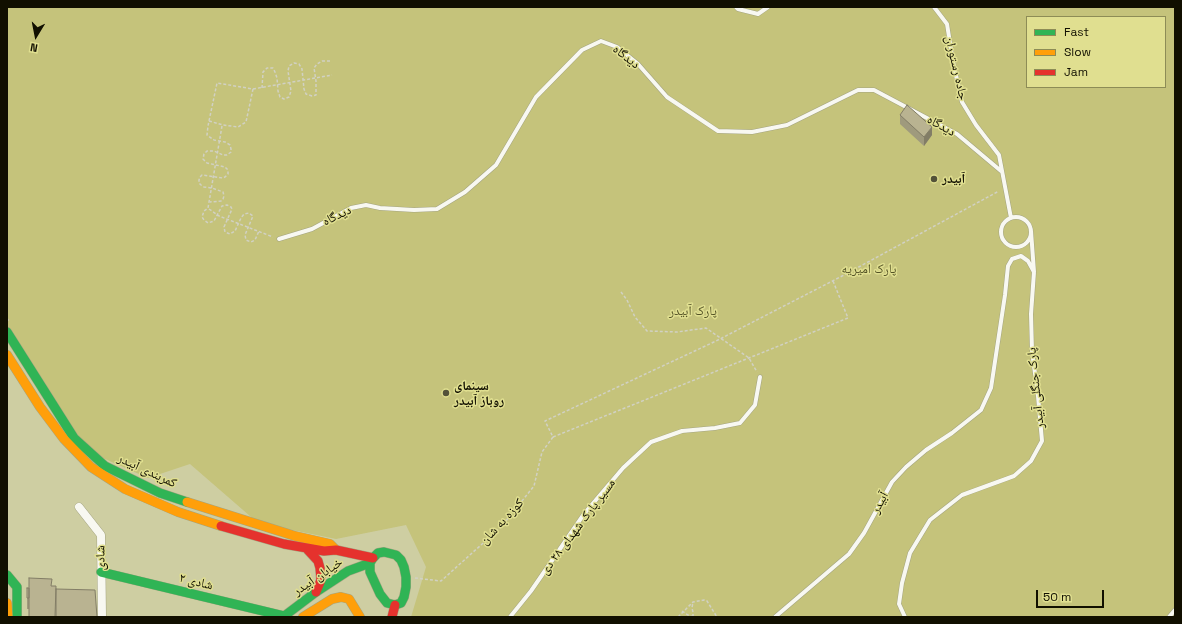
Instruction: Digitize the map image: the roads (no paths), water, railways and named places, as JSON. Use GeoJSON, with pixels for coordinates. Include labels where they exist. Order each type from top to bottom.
{"type":"FeatureCollection","features":[{"type":"Feature","properties":{"kind":"main road","name":"کمربندی آبیدر"},"geometry":{"type":"LineString","coordinates":[[7,332],[36,381],[74,438],[105,466],[160,493],[296,536],[330,544],[336,550]]}},
{"type":"Feature","properties":{"kind":"main road","name":"کمربندی آبیدر"},"geometry":{"type":"LineString","coordinates":[[7,355],[40,407],[64,439],[90,467],[125,489],[178,512],[236,531],[284,544],[324,551],[336,550],[371,560]]}},
{"type":"Feature","properties":{"kind":"main road"},"geometry":{"type":"LineString","coordinates":[[306,548],[318,561],[320,568],[321,580],[316,592]]}},
{"type":"Feature","properties":{"kind":"main road"},"geometry":{"type":"LineString","coordinates":[[384,552],[396,556],[401,560],[406,576],[406,587],[404,597],[401,602],[395,605],[387,603],[380,594],[370,572],[371,560],[378,553],[384,552]]}},
{"type":"Feature","properties":{"kind":"main road","name":"خیابان آبیدر"},"geometry":{"type":"LineString","coordinates":[[284,617],[316,592],[348,571],[371,560]]}},
{"type":"Feature","properties":{"kind":"main road","name":"شادی ۲"},"geometry":{"type":"LineString","coordinates":[[101,572],[284,617]]}},
{"type":"Feature","properties":{"kind":"main road"},"geometry":{"type":"LineString","coordinates":[[7,575],[17,587],[17,617]]}},
{"type":"Feature","properties":{"kind":"main road","name":"خیابان آبیدر"},"geometry":{"type":"LineString","coordinates":[[302,617],[332,599],[341,597],[349,599],[360,617]]}},
{"type":"Feature","properties":{"kind":"main road"},"geometry":{"type":"LineString","coordinates":[[7,603],[8,617]]}},
{"type":"Feature","properties":{"kind":"main road"},"geometry":{"type":"LineString","coordinates":[[392,617],[395,605]]}},
{"type":"Feature","properties":{"kind":"street","name":"شادی"},"geometry":{"type":"LineString","coordinates":[[79,507],[101,535],[102,617]]}},
{"type":"Feature","properties":{"kind":"lane"},"geometry":{"type":"LineString","coordinates":[[736,7],[738,9],[758,14],[768,7]]}},
{"type":"Feature","properties":{"kind":"lane","name":"جاده رستوران"},"geometry":{"type":"LineString","coordinates":[[934,7],[947,24],[952,62],[962,102],[976,125],[998,155],[1011,218]]}},
{"type":"Feature","properties":{"kind":"lane","name":"دیدگاه"},"geometry":{"type":"LineString","coordinates":[[278,239],[312,229],[351,208],[366,205],[393,209],[437,209],[465,192],[496,165],[536,96],[582,50],[601,40],[617,47],[638,64],[667,97],[718,131],[752,132],[787,125],[858,90],[874,90],[957,134],[1001,171]]}},
{"type":"Feature","properties":{"kind":"lane"},"geometry":{"type":"LineString","coordinates":[[1020,217],[1028,223],[1031,232],[1025,244],[1020,246],[1010,245],[1002,238],[1001,228],[1003,224],[1011,218],[1020,217]]}},
{"type":"Feature","properties":{"kind":"lane","name":"پارک جنگلی آبیدر"},"geometry":{"type":"LineString","coordinates":[[905,617],[899,604],[902,583],[910,553],[930,520],[962,494],[1014,476],[1031,461],[1042,441],[1032,350],[1031,314],[1034,272],[1031,232]]}},
{"type":"Feature","properties":{"kind":"lane","name":"آبیدر"},"geometry":{"type":"LineString","coordinates":[[775,617],[849,554],[864,533],[892,482],[906,467],[926,450],[952,433],[981,410],[991,388],[1008,266],[1012,260],[1021,256],[1028,262],[1034,272]]}},
{"type":"Feature","properties":{"kind":"lane","name":"مسیر پارک شهدای ۲۸ دی"},"geometry":{"type":"LineString","coordinates":[[510,617],[531,591],[584,514],[623,468],[651,442],[682,431],[715,428],[740,423],[755,405],[760,377]]}},
{"type":"Feature","properties":{"kind":"lane"},"geometry":{"type":"LineString","coordinates":[[1169,617],[1175,610]]}},
{"type":"Feature","properties":{"kind":"place","name":"آبیدر"},"geometry":{"type":"Point","coordinates":[934,179]}},
{"type":"Feature","properties":{"kind":"place","name":"سینمای روباز آبیدر"},"geometry":{"type":"Point","coordinates":[446,393]}},
{"type":"Feature","properties":{"kind":"park label","name":"پارک امیریه"},"geometry":{"type":"Point","coordinates":[869,269]}},
{"type":"Feature","properties":{"kind":"park label","name":"پارک آبیدر"},"geometry":{"type":"Point","coordinates":[693,311]}}]}
